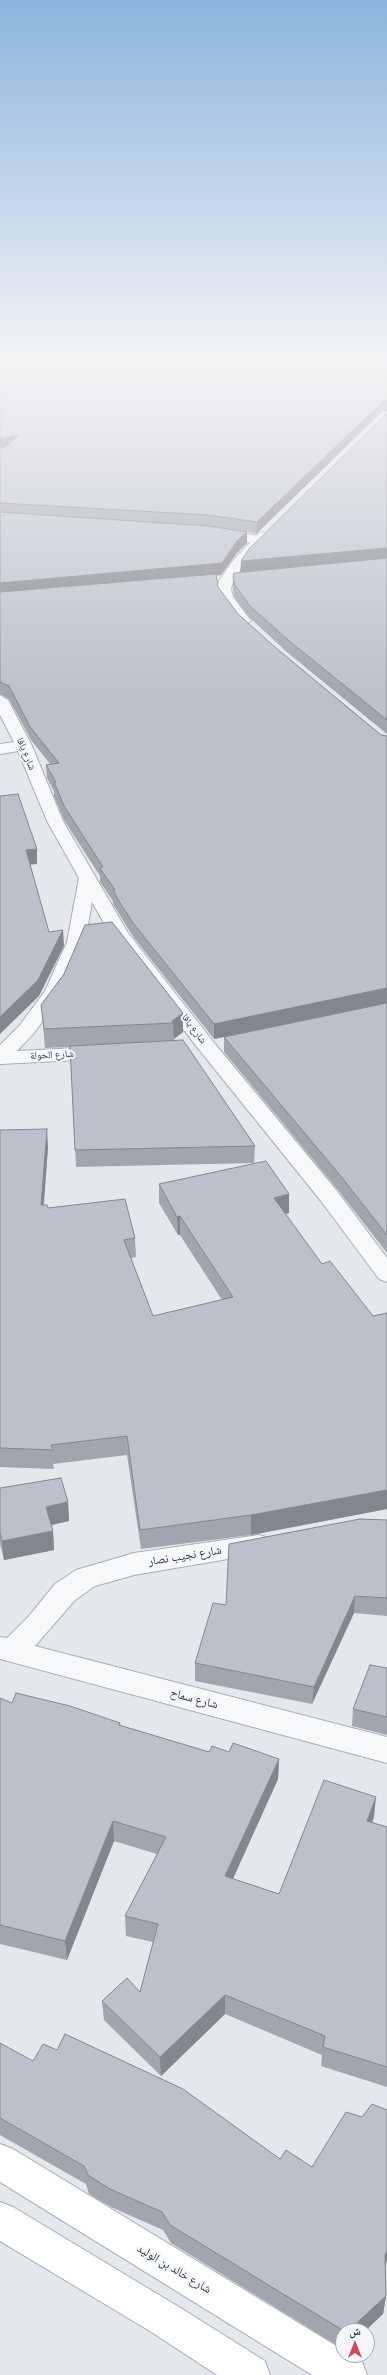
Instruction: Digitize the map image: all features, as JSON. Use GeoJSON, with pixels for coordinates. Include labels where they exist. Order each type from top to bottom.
{"type":"FeatureCollection","features":[{"type":"Feature","properties":{"kind":"main road","name":"شارع خالد بن الوليد"},"geometry":{"type":"LineString","coordinates":[[0,2162],[348,2375]]}},
{"type":"Feature","properties":{"kind":"main road"},"geometry":{"type":"LineString","coordinates":[[0,2220],[166,2320],[252,2375]]}},
{"type":"Feature","properties":{"kind":"street"},"geometry":{"type":"LineString","coordinates":[[255,632],[226,598],[224,589],[226,581],[237,565],[275,525]]}},
{"type":"Feature","properties":{"kind":"street"},"geometry":{"type":"LineString","coordinates":[[202,532],[260,540]]}},
{"type":"Feature","properties":{"kind":"street"},"geometry":{"type":"LineString","coordinates":[[210,582],[242,580]]}},
{"type":"Feature","properties":{"kind":"street","name":"شارع يافا"},"geometry":{"type":"LineString","coordinates":[[0,700],[24,746],[55,821],[88,876],[120,935],[208,1048],[329,1196],[387,1274]]}},
{"type":"Feature","properties":{"kind":"street"},"geometry":{"type":"LineString","coordinates":[[0,749],[24,746]]}},
{"type":"Feature","properties":{"kind":"street"},"geometry":{"type":"LineString","coordinates":[[0,1057],[27,1029],[54,992],[76,942],[88,876]]}},
{"type":"Feature","properties":{"kind":"street"},"geometry":{"type":"LineString","coordinates":[[185,1049],[208,1048],[232,1043]]}},
{"type":"Feature","properties":{"kind":"street","name":"شارع الحولة"},"geometry":{"type":"LineString","coordinates":[[0,1057],[116,1052]]}},
{"type":"Feature","properties":{"kind":"street","name":"شارع نجيب نصار"},"geometry":{"type":"LineString","coordinates":[[6,1649],[39,1624],[65,1592],[86,1578],[134,1564],[282,1540]]}},
{"type":"Feature","properties":{"kind":"street","name":"شارع سماح"},"geometry":{"type":"LineString","coordinates":[[6,1649],[387,1750]]}},
{"type":"Feature","properties":{"kind":"building"},"geometry":{"type":"Polygon","coordinates":[[[0,474],[307,474],[257,522],[208,515],[0,503],[0,474]]]}},
{"type":"Feature","properties":{"kind":"building"},"geometry":{"type":"Polygon","coordinates":[[[325,474],[387,474],[387,548],[241,561],[249,549],[325,474]]]}},
{"type":"Feature","properties":{"kind":"building"},"geometry":{"type":"Polygon","coordinates":[[[0,512],[208,526],[247,532],[237,541],[222,563],[0,583],[0,512]]]}},
{"type":"Feature","properties":{"kind":"building"},"geometry":{"type":"Polygon","coordinates":[[[387,558],[387,720],[288,640],[250,606],[235,585],[233,577],[234,573],[387,558]]]}},
{"type":"Feature","properties":{"kind":"building"},"geometry":{"type":"Polygon","coordinates":[[[216,574],[218,587],[238,614],[276,648],[381,735],[387,736],[387,988],[214,1024],[133,923],[119,901],[113,890],[115,890],[100,868],[103,867],[64,806],[54,782],[56,782],[46,765],[59,763],[30,727],[9,686],[0,682],[0,592],[216,574]]]}},
{"type":"Feature","properties":{"kind":"building"},"geometry":{"type":"Polygon","coordinates":[[[18,794],[37,849],[26,850],[49,932],[63,930],[38,980],[0,1017],[0,796],[18,794]]]}},
{"type":"Feature","properties":{"kind":"building"},"geometry":{"type":"Polygon","coordinates":[[[112,922],[183,1013],[172,1021],[173,1023],[44,1029],[41,1005],[64,974],[85,925],[112,922]]]}},
{"type":"Feature","properties":{"kind":"building"},"geometry":{"type":"Polygon","coordinates":[[[387,1003],[387,1235],[339,1174],[224,1037],[387,1003]]]}},
{"type":"Feature","properties":{"kind":"building"},"geometry":{"type":"Polygon","coordinates":[[[183,1040],[255,1146],[75,1150],[70,1046],[183,1040]]]}},
{"type":"Feature","properties":{"kind":"building"},"geometry":{"type":"Polygon","coordinates":[[[47,1129],[41,1205],[47,1205],[48,1208],[125,1199],[135,1238],[124,1240],[153,1316],[233,1297],[180,1216],[177,1217],[159,1184],[266,1161],[289,1194],[274,1198],[322,1264],[330,1261],[373,1316],[387,1313],[387,1490],[251,1515],[140,1530],[127,1436],[51,1445],[53,1450],[0,1448],[0,1130],[47,1129]]]}},
{"type":"Feature","properties":{"kind":"building"},"geometry":{"type":"Polygon","coordinates":[[[61,1478],[68,1502],[46,1507],[53,1531],[2,1541],[0,1532],[0,1488],[61,1478]]]}},
{"type":"Feature","properties":{"kind":"building"},"geometry":{"type":"Polygon","coordinates":[[[360,1519],[387,1520],[387,1598],[355,1596],[314,1687],[195,1663],[213,1603],[226,1605],[229,1544],[360,1519]]]}},
{"type":"Feature","properties":{"kind":"building"},"geometry":{"type":"Polygon","coordinates":[[[370,1665],[387,1668],[387,1717],[353,1709],[370,1665]]]}},
{"type":"Feature","properties":{"kind":"building"},"geometry":{"type":"Polygon","coordinates":[[[16,1693],[70,1706],[120,1723],[119,1725],[209,1752],[212,1746],[229,1752],[233,1743],[279,1759],[225,1876],[279,1894],[324,1780],[376,1797],[367,1821],[387,1827],[387,2067],[323,2047],[325,2036],[225,1995],[160,2057],[102,2001],[127,1978],[140,1992],[158,1924],[125,1916],[166,1837],[113,1821],[65,1941],[0,1925],[0,1698],[12,1703],[16,1693]]]}},
{"type":"Feature","properties":{"kind":"building"},"geometry":{"type":"Polygon","coordinates":[[[65,2034],[183,2089],[280,2159],[286,2150],[312,2167],[346,2112],[362,2117],[372,2104],[387,2110],[387,2250],[385,2255],[386,2296],[357,2323],[335,2323],[335,2326],[170,2225],[162,2212],[110,2189],[88,2175],[84,2166],[0,2118],[0,2043],[33,2061],[43,2044],[57,2050],[65,2034]]]}}]}
